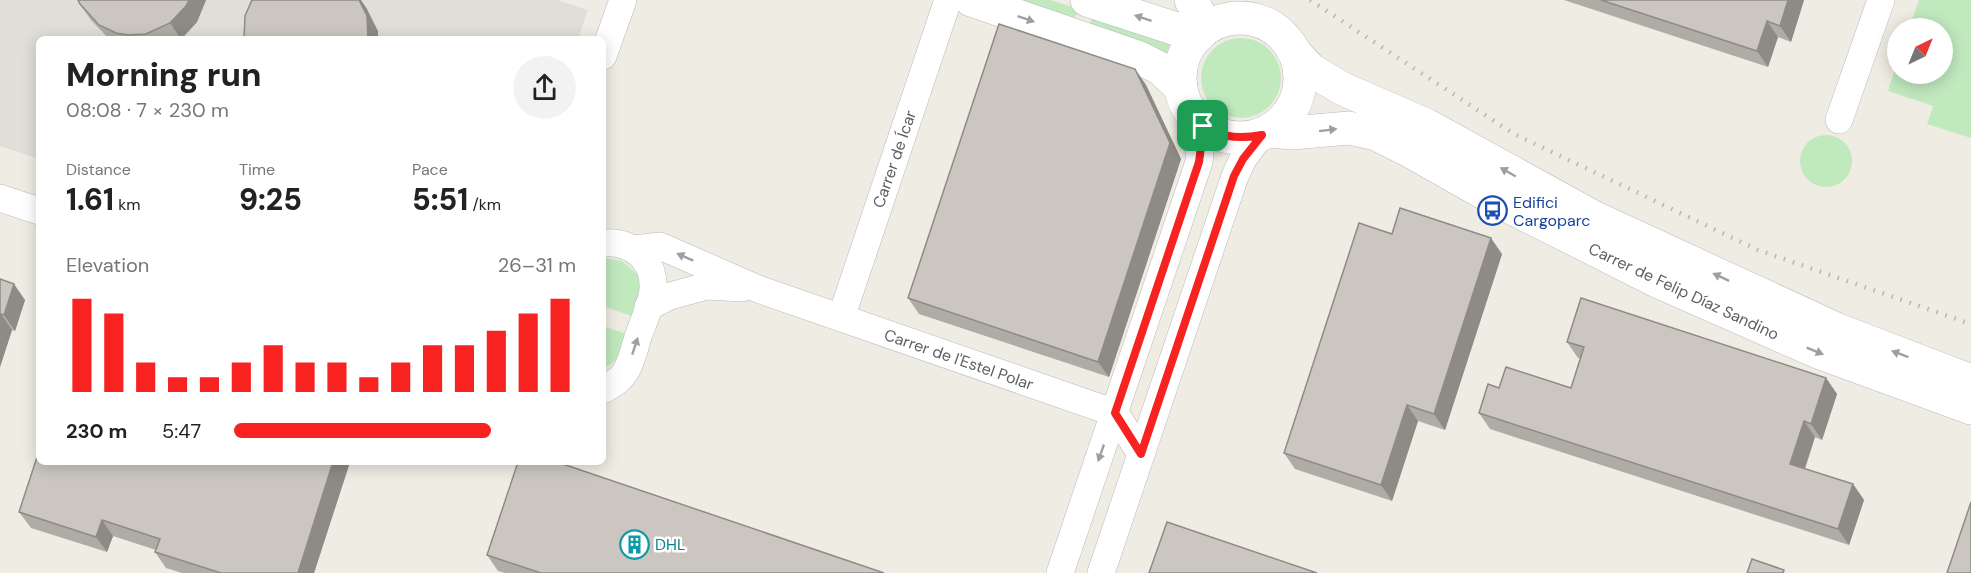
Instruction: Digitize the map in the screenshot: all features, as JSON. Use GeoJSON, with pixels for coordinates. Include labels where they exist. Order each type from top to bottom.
{"type":"FeatureCollection","features":[{"type":"Feature","properties":{"kind":"main road"},"geometry":{"type":"LineString","coordinates":[[971,0],[1140,58],[1161,69],[1181,88]]}},
{"type":"Feature","properties":{"kind":"main road"},"geometry":{"type":"LineString","coordinates":[[1087,0],[1200,34]]}},
{"type":"Feature","properties":{"kind":"main road"},"geometry":{"type":"LineString","coordinates":[[1191,0],[1199,14],[1200,34]]}},
{"type":"Feature","properties":{"kind":"main road"},"geometry":{"type":"LineString","coordinates":[[1240,0],[1286,40],[1293,51],[1300,73],[1298,93],[1287,116],[1266,133],[1247,138],[1226,136],[1203,126],[1185,103],[1181,88],[1181,66],[1185,55],[1200,34],[1214,24],[1231,19],[1249,19],[1269,26]]}},
{"type":"Feature","properties":{"kind":"main road","name":"Carrer de Felip Díaz Sandino"},"geometry":{"type":"LineString","coordinates":[[1293,51],[1311,70],[1342,89],[1426,125],[1593,217],[1838,330],[1971,381]]}},
{"type":"Feature","properties":{"kind":"main road","name":"Carrer de Felip Díaz Sandino"},"geometry":{"type":"LineString","coordinates":[[1266,133],[1349,128],[1376,134],[1500,202],[1659,282],[1818,352],[1971,408]]}},
{"type":"Feature","properties":{"kind":"street"},"geometry":{"type":"LineString","coordinates":[[606,48],[623,0]]}},
{"type":"Feature","properties":{"kind":"street","name":"Carrer de Ícar"},"geometry":{"type":"LineString","coordinates":[[841,318],[948,0]]}},
{"type":"Feature","properties":{"kind":"street"},"geometry":{"type":"LineString","coordinates":[[1839,120],[1881,0]]}},
{"type":"Feature","properties":{"kind":"street"},"geometry":{"type":"LineString","coordinates":[[1060,573],[1199,162],[1201,139],[1195,118]]}},
{"type":"Feature","properties":{"kind":"street"},"geometry":{"type":"LineString","coordinates":[[1101,573],[1234,176],[1243,159],[1266,133]]}},
{"type":"Feature","properties":{"kind":"street"},"geometry":{"type":"LineString","coordinates":[[0,198],[36,210]]}},
{"type":"Feature","properties":{"kind":"street","name":"Carrer de l'Estel Polar"},"geometry":{"type":"LineString","coordinates":[[606,243],[614,242],[634,249],[660,246],[758,289],[1115,413]]}},
{"type":"Feature","properties":{"kind":"street"},"geometry":{"type":"LineString","coordinates":[[606,388],[617,382],[627,369],[653,291],[653,275],[646,260],[634,249]]}},
{"type":"Feature","properties":{"kind":"street","name":"Carrer de l'Estel Polar"},"geometry":{"type":"LineString","coordinates":[[648,307],[670,296],[707,286],[758,289]]}},
{"type":"Feature","properties":{"kind":"street"},"geometry":{"type":"LineString","coordinates":[[1115,413],[1141,454]]}},
{"type":"Feature","properties":{"kind":"shaded area"},"geometry":{"type":"Polygon","coordinates":[[[0,0],[557,0],[588,10],[579,36],[36,36],[36,158],[0,146],[0,0]]]}},
{"type":"Feature","properties":{"kind":"green space"},"geometry":{"type":"Polygon","coordinates":[[[1011,0],[1050,0],[1078,9],[1074,22],[1011,0]]]}},
{"type":"Feature","properties":{"kind":"green space"},"geometry":{"type":"Polygon","coordinates":[[[1919,0],[1971,0],[1971,138],[1927,124],[1933,106],[1888,91],[1890,84],[1953,84],[1953,18],[1913,18],[1919,0]]]}},
{"type":"Feature","properties":{"kind":"green space"},"geometry":{"type":"Polygon","coordinates":[[[1093,14],[1173,44],[1170,51],[1166,53],[1089,27],[1093,14]]]}},
{"type":"Feature","properties":{"kind":"green space"},"geometry":{"type":"Polygon","coordinates":[[[1241,38],[1256,41],[1269,50],[1278,63],[1281,78],[1278,93],[1269,106],[1256,115],[1241,118],[1226,115],[1213,106],[1204,93],[1201,78],[1204,63],[1213,50],[1226,41],[1241,38]]]}},
{"type":"Feature","properties":{"kind":"green space"},"geometry":{"type":"Polygon","coordinates":[[[1821,135],[1831,135],[1845,142],[1852,161],[1845,180],[1831,187],[1821,187],[1811,183],[1804,176],[1800,166],[1800,156],[1804,146],[1811,139],[1821,135]]]}},
{"type":"Feature","properties":{"kind":"green space"},"geometry":{"type":"Polygon","coordinates":[[[606,258],[622,261],[637,274],[642,291],[634,317],[606,307],[606,258]]]}},
{"type":"Feature","properties":{"kind":"green space"},"geometry":{"type":"Polygon","coordinates":[[[606,327],[627,334],[616,359],[606,366],[606,327]]]}},
{"type":"Feature","properties":{"kind":"building"},"geometry":{"type":"Polygon","coordinates":[[[78,0],[189,0],[170,23],[146,34],[128,35],[116,33],[99,25],[78,0]]]}},
{"type":"Feature","properties":{"kind":"building"},"geometry":{"type":"Polygon","coordinates":[[[252,0],[359,0],[367,16],[368,36],[244,36],[245,16],[252,0]]]}},
{"type":"Feature","properties":{"kind":"building"},"geometry":{"type":"Polygon","coordinates":[[[1601,0],[1788,0],[1780,26],[1767,21],[1757,51],[1601,0]]]}},
{"type":"Feature","properties":{"kind":"building"},"geometry":{"type":"Polygon","coordinates":[[[999,24],[1135,69],[1170,143],[1098,362],[908,298],[999,24]]]}},
{"type":"Feature","properties":{"kind":"building"},"geometry":{"type":"Polygon","coordinates":[[[1400,208],[1491,238],[1434,414],[1407,405],[1381,485],[1284,453],[1359,223],[1392,234],[1400,208]]]}},
{"type":"Feature","properties":{"kind":"building"},"geometry":{"type":"Polygon","coordinates":[[[0,279],[14,284],[4,315],[0,316],[0,279]]]}},
{"type":"Feature","properties":{"kind":"building"},"geometry":{"type":"Polygon","coordinates":[[[1581,298],[1826,378],[1811,424],[1804,421],[1790,464],[1853,484],[1838,529],[1479,413],[1488,384],[1499,388],[1506,367],[1571,388],[1584,347],[1567,342],[1581,298]]]}},
{"type":"Feature","properties":{"kind":"building"},"geometry":{"type":"Polygon","coordinates":[[[36,460],[36,465],[332,465],[298,573],[221,573],[155,552],[160,539],[102,520],[96,537],[19,512],[36,460]]]}},
{"type":"Feature","properties":{"kind":"building","name":"DHL"},"geometry":{"type":"Polygon","coordinates":[[[517,465],[566,465],[884,573],[541,573],[487,555],[517,465]]]}},
{"type":"Feature","properties":{"kind":"building"},"geometry":{"type":"Polygon","coordinates":[[[1971,502],[1971,573],[1947,573],[1971,502]]]}},
{"type":"Feature","properties":{"kind":"building"},"geometry":{"type":"Polygon","coordinates":[[[1167,522],[1317,573],[1149,573],[1167,522]]]}},
{"type":"Feature","properties":{"kind":"building"},"geometry":{"type":"Polygon","coordinates":[[[1752,559],[1784,570],[1783,573],[1747,573],[1752,559]]]}},
{"type":"Feature","properties":{"kind":"railway"},"geometry":{"type":"LineString","coordinates":[[1310,0],[1514,134],[1758,250],[1971,324]]}},
{"type":"Feature","properties":{"kind":"place","name":"Edifici Cargoparc"},"geometry":{"type":"Point","coordinates":[1492,211]}},
{"type":"Feature","properties":{"kind":"place","name":"DHL"},"geometry":{"type":"Point","coordinates":[634,544]}},
{"type":"Feature","properties":{"kind":"route"},"geometry":{"type":"LineString","coordinates":[[1195,118],[1203,126],[1214,132],[1236,138],[1262,135],[1243,159],[1234,176],[1141,454],[1115,413],[1199,162],[1201,139],[1195,118]]}}]}
